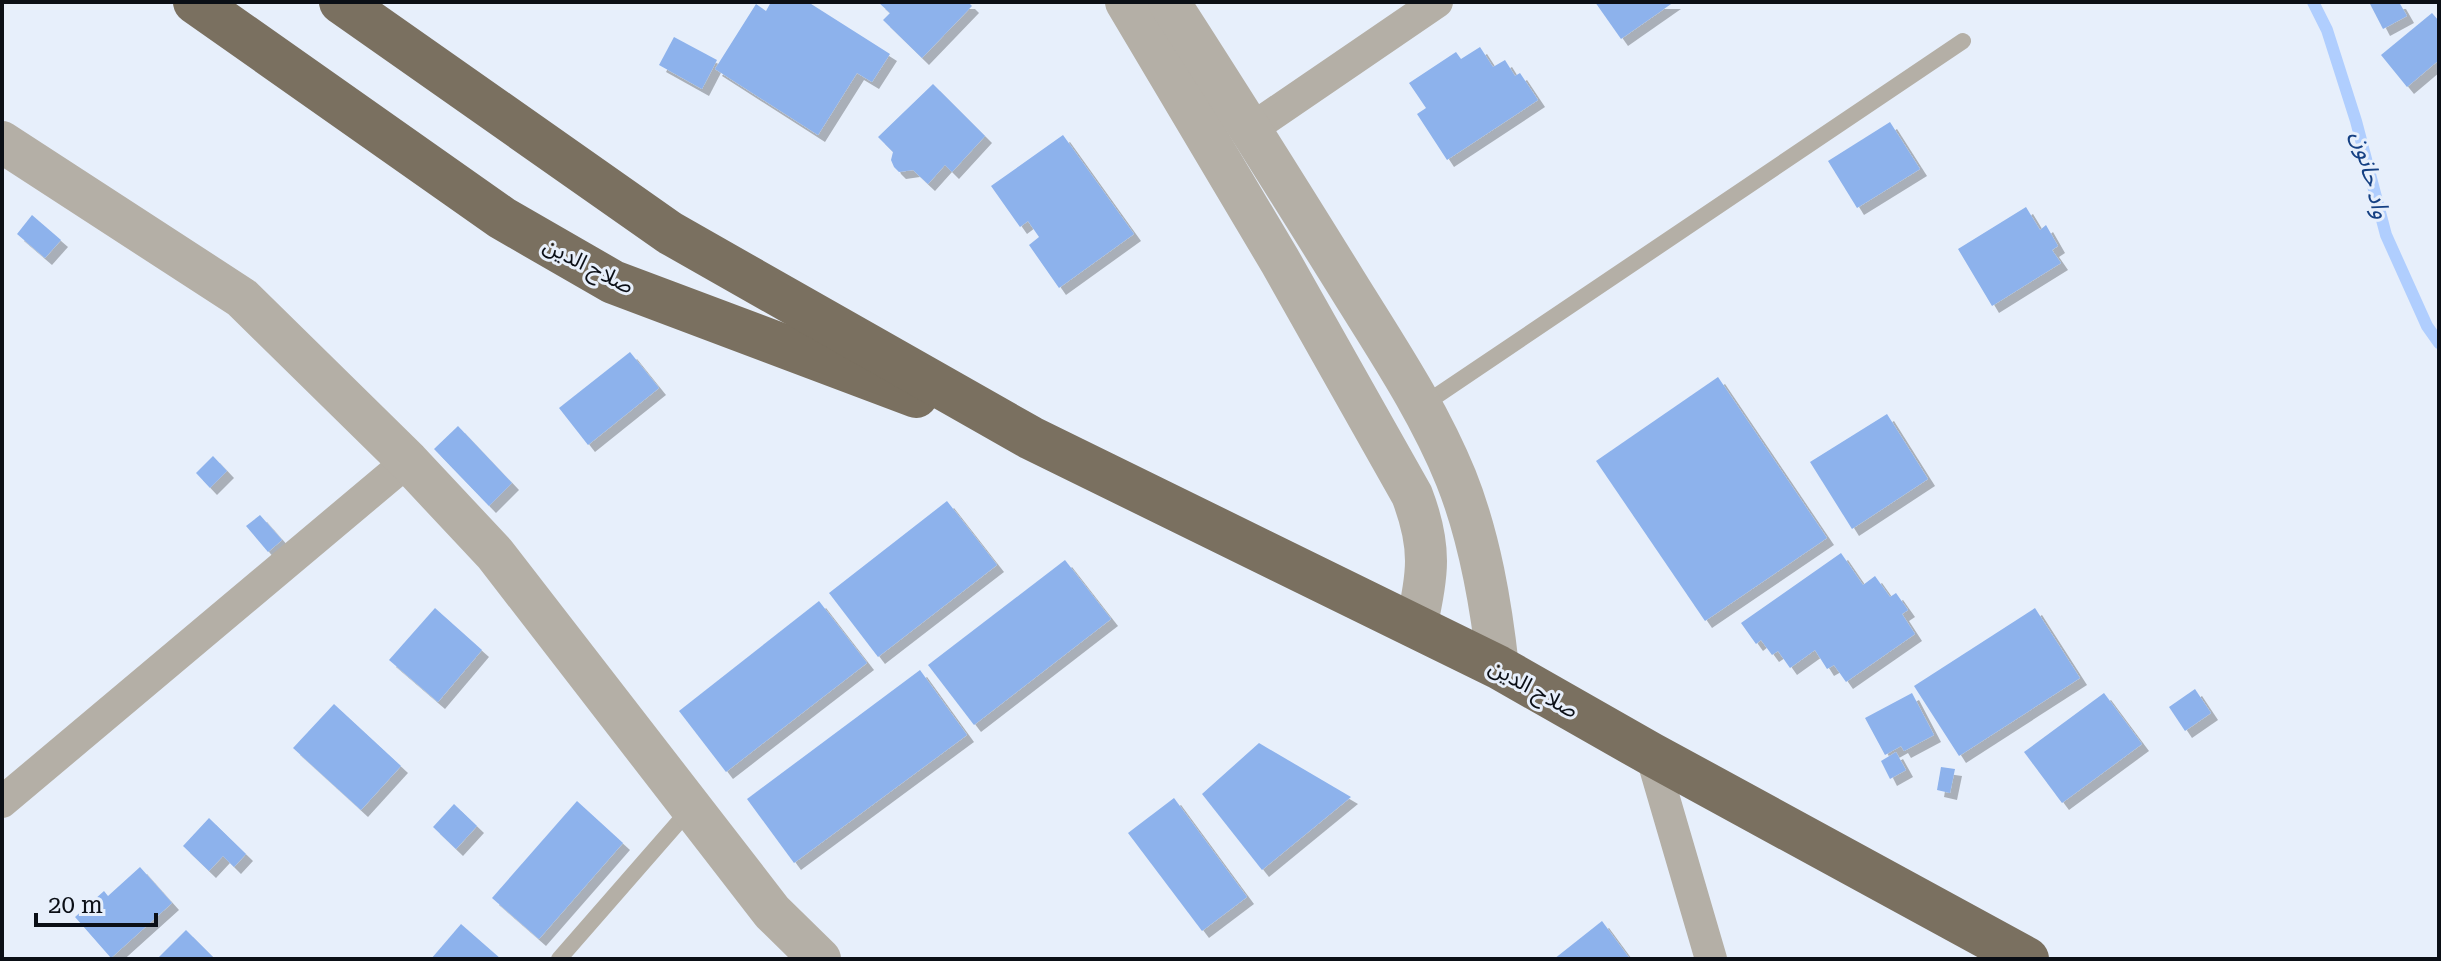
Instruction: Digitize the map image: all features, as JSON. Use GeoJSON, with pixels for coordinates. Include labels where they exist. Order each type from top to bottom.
{"type":"FeatureCollection","features":[{"type":"Feature","properties":{"kind":"highway","name":"صلاح الدين"},"geometry":{"type":"LineString","coordinates":[[195,2],[502,218],[613,282],[1031,438]]}},
{"type":"Feature","properties":{"kind":"highway","name":"صلاح الدين"},"geometry":{"type":"LineString","coordinates":[[341,2],[670,233],[1031,438],[1498,667],[2027,959]]}},
{"type":"Feature","properties":{"kind":"street"},"geometry":{"type":"LineString","coordinates":[[1126,2],[1280,261],[1412,495],[1428,558],[1427,579],[1416,627]]}},
{"type":"Feature","properties":{"kind":"street"},"geometry":{"type":"LineString","coordinates":[[1169,2],[1422,406],[1457,480],[1474,537],[1491,602],[1498,667]]}},
{"type":"Feature","properties":{"kind":"street"},"geometry":{"type":"LineString","coordinates":[[1251,129],[1437,2]]}},
{"type":"Feature","properties":{"kind":"street"},"geometry":{"type":"LineString","coordinates":[[2,142],[242,298],[408,461],[495,554],[772,912],[820,959]]}},
{"type":"Feature","properties":{"kind":"street"},"geometry":{"type":"LineString","coordinates":[[2,802],[408,461]]}},
{"type":"Feature","properties":{"kind":"street"},"geometry":{"type":"LineString","coordinates":[[1651,754],[1711,959]]}},
{"type":"Feature","properties":{"kind":"lane"},"geometry":{"type":"LineString","coordinates":[[1422,406],[1963,41]]}},
{"type":"Feature","properties":{"kind":"lane"},"geometry":{"type":"LineString","coordinates":[[559,959],[691,808]]}},
{"type":"Feature","properties":{"kind":"building"},"geometry":{"type":"Polygon","coordinates":[[[771,2],[808,2],[890,54],[872,82],[857,73],[818,135],[715,69],[756,4],[766,11],[771,2]]]}},
{"type":"Feature","properties":{"kind":"building"},"geometry":{"type":"Polygon","coordinates":[[[878,2],[968,2],[972,6],[922,58],[883,20],[890,13],[878,2]]]}},
{"type":"Feature","properties":{"kind":"building"},"geometry":{"type":"Polygon","coordinates":[[[1595,2],[1674,2],[1621,39],[1595,2]]]}},
{"type":"Feature","properties":{"kind":"building"},"geometry":{"type":"Polygon","coordinates":[[[2369,2],[2399,2],[2407,16],[2383,29],[2369,2]]]}},
{"type":"Feature","properties":{"kind":"building"},"geometry":{"type":"Polygon","coordinates":[[[2432,13],[2439,21],[2439,60],[2407,87],[2381,55],[2432,13]]]}},
{"type":"Feature","properties":{"kind":"building"},"geometry":{"type":"Polygon","coordinates":[[[674,37],[717,60],[702,89],[659,65],[674,37]]]}},
{"type":"Feature","properties":{"kind":"building"},"geometry":{"type":"Polygon","coordinates":[[[1480,47],[1493,67],[1505,60],[1515,76],[1520,73],[1538,100],[1447,160],[1417,114],[1426,108],[1409,83],[1456,52],[1461,59],[1480,47]]]}},
{"type":"Feature","properties":{"kind":"building"},"geometry":{"type":"Polygon","coordinates":[[[933,84],[985,136],[952,172],[945,165],[928,184],[913,170],[899,172],[891,160],[893,152],[878,137],[933,84]]]}},
{"type":"Feature","properties":{"kind":"building"},"geometry":{"type":"Polygon","coordinates":[[[1890,122],[1920,169],[1857,208],[1828,161],[1890,122]]]}},
{"type":"Feature","properties":{"kind":"building"},"geometry":{"type":"Polygon","coordinates":[[[1063,135],[1134,234],[1059,288],[1029,245],[1039,237],[1028,221],[1020,227],[991,186],[1063,135]]]}},
{"type":"Feature","properties":{"kind":"building"},"geometry":{"type":"Polygon","coordinates":[[[2026,207],[2040,230],[2046,225],[2058,246],[2052,250],[2061,263],[1992,306],[1958,249],[2026,207]]]}},
{"type":"Feature","properties":{"kind":"building"},"geometry":{"type":"Polygon","coordinates":[[[32,215],[61,240],[45,258],[17,234],[32,215]]]}},
{"type":"Feature","properties":{"kind":"building"},"geometry":{"type":"Polygon","coordinates":[[[630,352],[659,388],[588,445],[559,408],[630,352]]]}},
{"type":"Feature","properties":{"kind":"building"},"geometry":{"type":"Polygon","coordinates":[[[1718,377],[1827,538],[1705,621],[1596,461],[1718,377]]]}},
{"type":"Feature","properties":{"kind":"building"},"geometry":{"type":"Polygon","coordinates":[[[1887,414],[1928,479],[1852,529],[1810,462],[1887,414]]]}},
{"type":"Feature","properties":{"kind":"building"},"geometry":{"type":"Polygon","coordinates":[[[458,426],[512,483],[489,506],[434,449],[458,426]]]}},
{"type":"Feature","properties":{"kind":"building"},"geometry":{"type":"Polygon","coordinates":[[[213,456],[227,471],[210,488],[196,473],[213,456]]]}},
{"type":"Feature","properties":{"kind":"building"},"geometry":{"type":"Polygon","coordinates":[[[947,501],[997,565],[878,657],[829,593],[947,501]]]}},
{"type":"Feature","properties":{"kind":"building"},"geometry":{"type":"Polygon","coordinates":[[[260,515],[282,540],[268,552],[246,526],[260,515]]]}},
{"type":"Feature","properties":{"kind":"building"},"geometry":{"type":"Polygon","coordinates":[[[1841,553],[1863,585],[1875,576],[1890,597],[1896,593],[1908,610],[1902,614],[1915,634],[1846,682],[1834,665],[1827,669],[1815,650],[1790,668],[1778,651],[1772,655],[1761,640],[1756,644],[1741,623],[1841,553]]]}},
{"type":"Feature","properties":{"kind":"building"},"geometry":{"type":"Polygon","coordinates":[[[1065,560],[1111,619],[974,725],[928,665],[1065,560]]]}},
{"type":"Feature","properties":{"kind":"building"},"geometry":{"type":"Polygon","coordinates":[[[819,601],[867,663],[726,772],[679,711],[819,601]]]}},
{"type":"Feature","properties":{"kind":"building"},"geometry":{"type":"Polygon","coordinates":[[[435,608],[482,650],[438,702],[389,660],[435,608]]]}},
{"type":"Feature","properties":{"kind":"building"},"geometry":{"type":"Polygon","coordinates":[[[2035,608],[2080,678],[1959,756],[1914,686],[2035,608]]]}},
{"type":"Feature","properties":{"kind":"building"},"geometry":{"type":"Polygon","coordinates":[[[920,670],[967,735],[794,863],[747,799],[920,670]]]}},
{"type":"Feature","properties":{"kind":"building"},"geometry":{"type":"Polygon","coordinates":[[[2195,689],[2211,713],[2185,731],[2169,707],[2195,689]]]}},
{"type":"Feature","properties":{"kind":"building"},"geometry":{"type":"Polygon","coordinates":[[[1912,693],[1934,735],[1904,751],[1901,746],[1885,755],[1865,718],[1912,693]]]}},
{"type":"Feature","properties":{"kind":"building"},"geometry":{"type":"Polygon","coordinates":[[[2104,693],[2142,744],[2062,803],[2024,752],[2104,693]]]}},
{"type":"Feature","properties":{"kind":"building"},"geometry":{"type":"Polygon","coordinates":[[[334,704],[401,766],[361,810],[293,748],[334,704]]]}},
{"type":"Feature","properties":{"kind":"building"},"geometry":{"type":"Polygon","coordinates":[[[1259,743],[1351,797],[1262,870],[1202,794],[1259,743]]]}},
{"type":"Feature","properties":{"kind":"building"},"geometry":{"type":"Polygon","coordinates":[[[1896,752],[1906,770],[1890,779],[1881,761],[1896,752]]]}},
{"type":"Feature","properties":{"kind":"building"},"geometry":{"type":"Polygon","coordinates":[[[1941,767],[1955,769],[1950,793],[1937,790],[1941,767]]]}},
{"type":"Feature","properties":{"kind":"building"},"geometry":{"type":"Polygon","coordinates":[[[1174,798],[1247,897],[1202,931],[1128,833],[1174,798]]]}},
{"type":"Feature","properties":{"kind":"building"},"geometry":{"type":"Polygon","coordinates":[[[577,801],[623,843],[539,939],[492,898],[577,801]]]}},
{"type":"Feature","properties":{"kind":"building"},"geometry":{"type":"Polygon","coordinates":[[[454,804],[477,826],[456,849],[433,827],[454,804]]]}},
{"type":"Feature","properties":{"kind":"building"},"geometry":{"type":"Polygon","coordinates":[[[209,818],[246,854],[234,867],[223,856],[209,871],[183,846],[209,818]]]}},
{"type":"Feature","properties":{"kind":"building"},"geometry":{"type":"Polygon","coordinates":[[[140,867],[172,903],[111,958],[75,917],[104,891],[108,896],[140,867]]]}},
{"type":"Feature","properties":{"kind":"building"},"geometry":{"type":"Polygon","coordinates":[[[1602,921],[1630,959],[1554,959],[1602,921]]]}},
{"type":"Feature","properties":{"kind":"building"},"geometry":{"type":"Polygon","coordinates":[[[461,924],[501,959],[431,959],[461,924]]]}},
{"type":"Feature","properties":{"kind":"building"},"geometry":{"type":"Polygon","coordinates":[[[186,930],[215,959],[157,959],[186,930]]]}},
{"type":"Feature","properties":{"kind":"waterway","name":"واد حانون"},"geometry":{"type":"LineString","coordinates":[[2313,2],[2327,30],[2356,121],[2386,235],[2427,326],[2439,343]]}}]}
